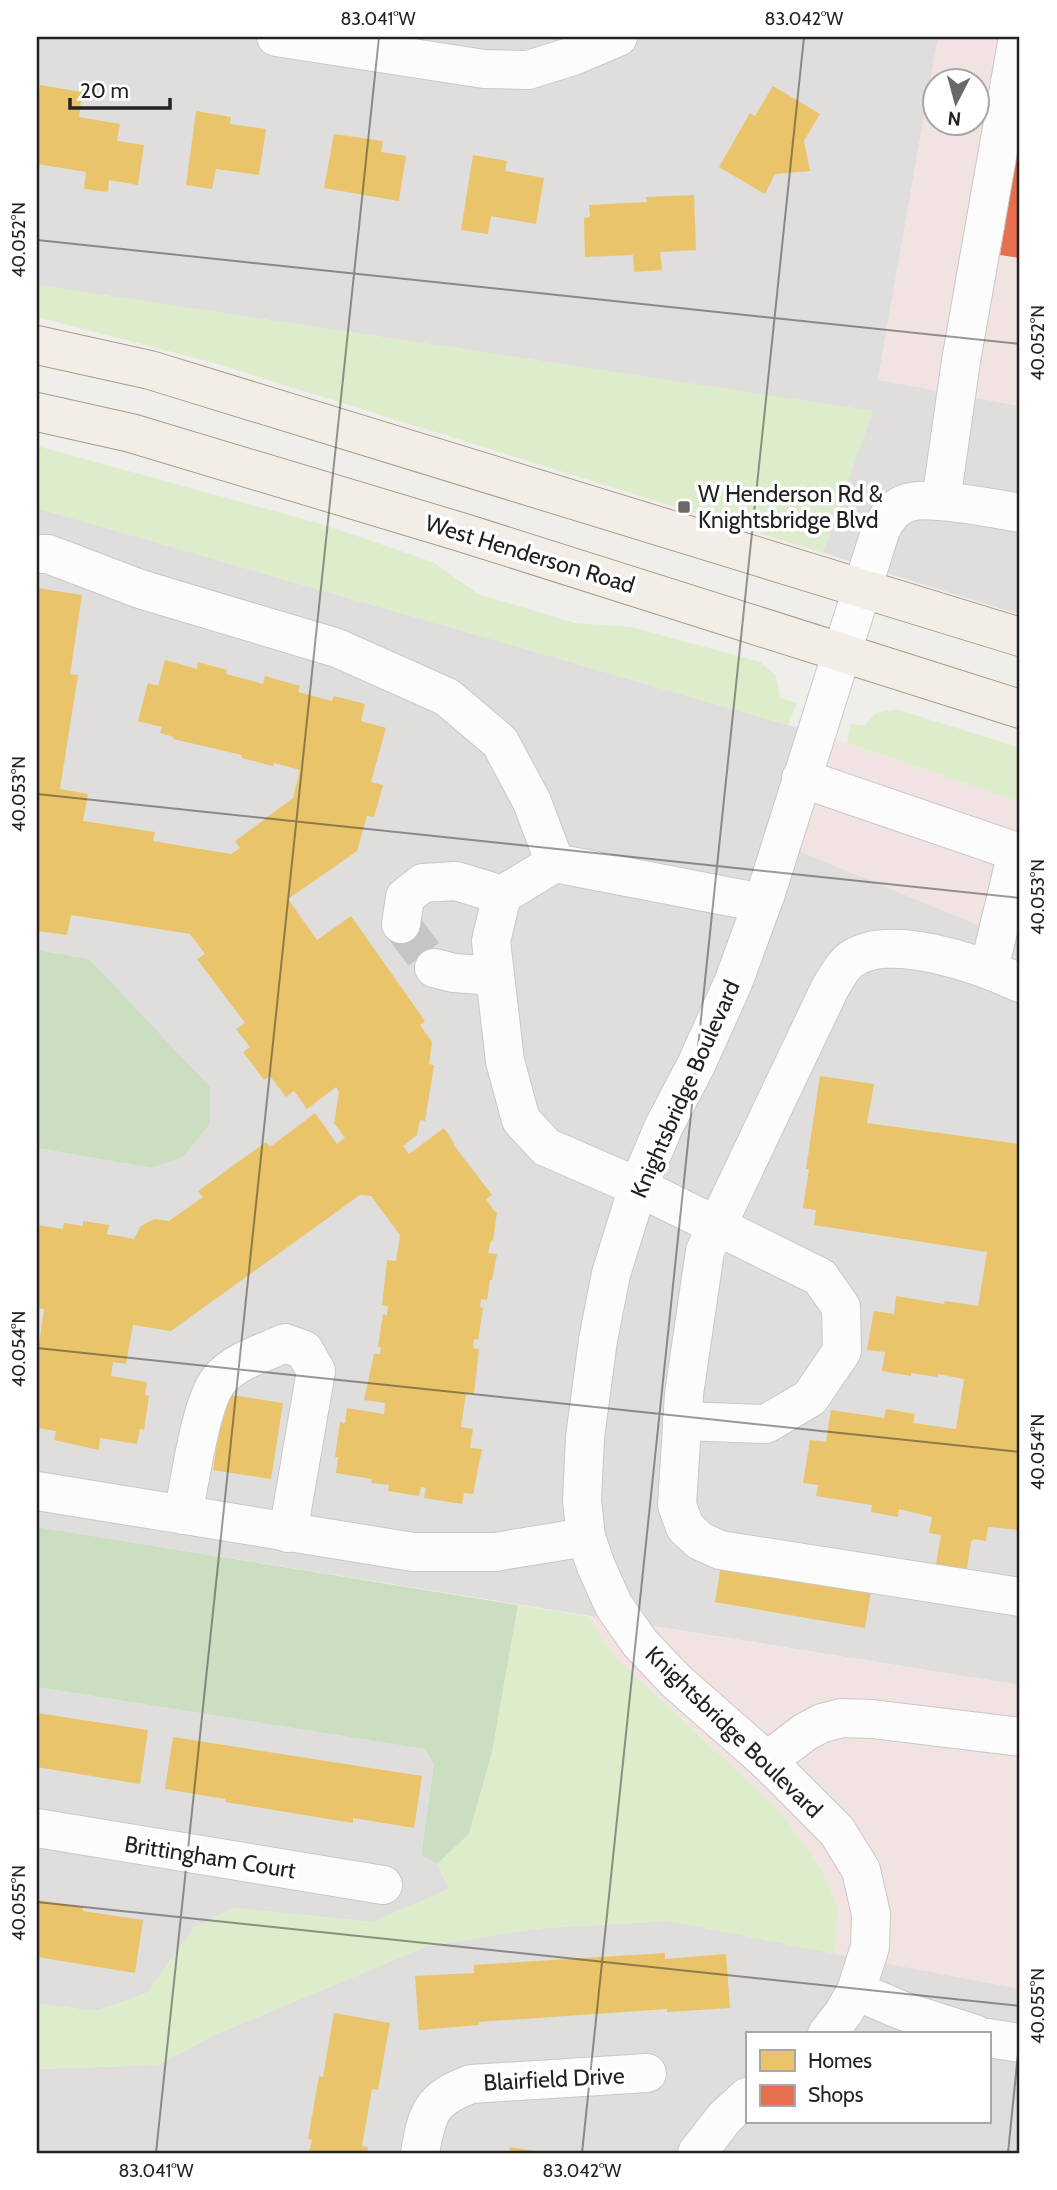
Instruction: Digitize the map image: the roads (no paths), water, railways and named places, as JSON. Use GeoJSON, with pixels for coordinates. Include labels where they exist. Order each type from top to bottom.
{"type":"FeatureCollection","features":[{"type":"Feature","properties":{"kind":"main road"},"geometry":{"type":"LineString","coordinates":[[37,345],[150,370],[1020,637]]}},
{"type":"Feature","properties":{"kind":"main road","name":"West Henderson Road"},"geometry":{"type":"LineString","coordinates":[[37,412],[131,433],[464,533],[1020,709]]}},
{"type":"Feature","properties":{"kind":"street"},"geometry":{"type":"LineString","coordinates":[[276,37],[484,69],[528,70],[573,56],[618,37]]}},
{"type":"Feature","properties":{"kind":"street"},"geometry":{"type":"LineString","coordinates":[[941,501],[961,361],[1018,37]]}},
{"type":"Feature","properties":{"kind":"street","name":"Knightsbridge Boulevard"},"geometry":{"type":"LineString","coordinates":[[829,2032],[856,1991],[870,1947],[871,1914],[861,1870],[837,1831],[767,1761],[676,1681],[640,1643],[614,1606],[586,1537],[582,1500],[590,1388],[611,1274],[638,1187],[664,1126],[696,1065],[733,983],[762,903],[881,529],[890,512],[909,501],[941,501],[1020,513]]}},
{"type":"Feature","properties":{"kind":"street"},"geometry":{"type":"LineString","coordinates":[[37,554],[48,554],[141,589],[337,648],[447,697],[499,742],[532,802],[555,863]]}},
{"type":"Feature","properties":{"kind":"street"},"geometry":{"type":"LineString","coordinates":[[802,778],[1019,852],[1004,976],[909,949],[872,950],[849,962],[830,988],[705,1251],[682,1421],[677,1505],[685,1527],[700,1541],[720,1550],[1020,1597]]}},
{"type":"Feature","properties":{"kind":"street"},"geometry":{"type":"LineString","coordinates":[[682,1421],[766,1424],[810,1398],[842,1352],[841,1307],[820,1277],[716,1224],[546,1147],[521,1120],[505,1061],[491,941],[502,895],[555,863],[762,903]]}},
{"type":"Feature","properties":{"kind":"street"},"geometry":{"type":"LineString","coordinates":[[401,924],[405,897],[423,883],[456,881],[502,895]]}},
{"type":"Feature","properties":{"kind":"street"},"geometry":{"type":"LineString","coordinates":[[434,968],[454,973],[495,976]]}},
{"type":"Feature","properties":{"kind":"street"},"geometry":{"type":"LineString","coordinates":[[183,1516],[208,1399],[220,1379],[248,1359],[285,1343],[304,1350],[316,1371],[288,1533]]}},
{"type":"Feature","properties":{"kind":"street"},"geometry":{"type":"LineString","coordinates":[[37,1490],[413,1552],[495,1552],[586,1537]]}},
{"type":"Feature","properties":{"kind":"street"},"geometry":{"type":"LineString","coordinates":[[767,1761],[805,1732],[822,1723],[842,1718],[872,1719],[1020,1737]]}},
{"type":"Feature","properties":{"kind":"street","name":"Brittingham Court"},"geometry":{"type":"LineString","coordinates":[[37,1828],[383,1885]]}},
{"type":"Feature","properties":{"kind":"street"},"geometry":{"type":"LineString","coordinates":[[856,1991],[903,2011],[969,2032]]}},
{"type":"Feature","properties":{"kind":"street"},"geometry":{"type":"LineString","coordinates":[[990,2038],[1020,2043]]}},
{"type":"Feature","properties":{"kind":"street","name":"Blairfield Drive"},"geometry":{"type":"LineString","coordinates":[[420,2153],[432,2109],[449,2092],[471,2084],[647,2073]]}},
{"type":"Feature","properties":{"kind":"street"},"geometry":{"type":"LineString","coordinates":[[697,2153],[726,2117],[746,2098]]}},
{"type":"Feature","properties":{"kind":"tunnel"},"geometry":{"type":"LineString","coordinates":[[401,924],[434,968]]}},
{"type":"Feature","properties":{"kind":"place","name":"W Henderson Rd & Knightsbridge Blvd"},"geometry":{"type":"Point","coordinates":[684,507]}}]}
